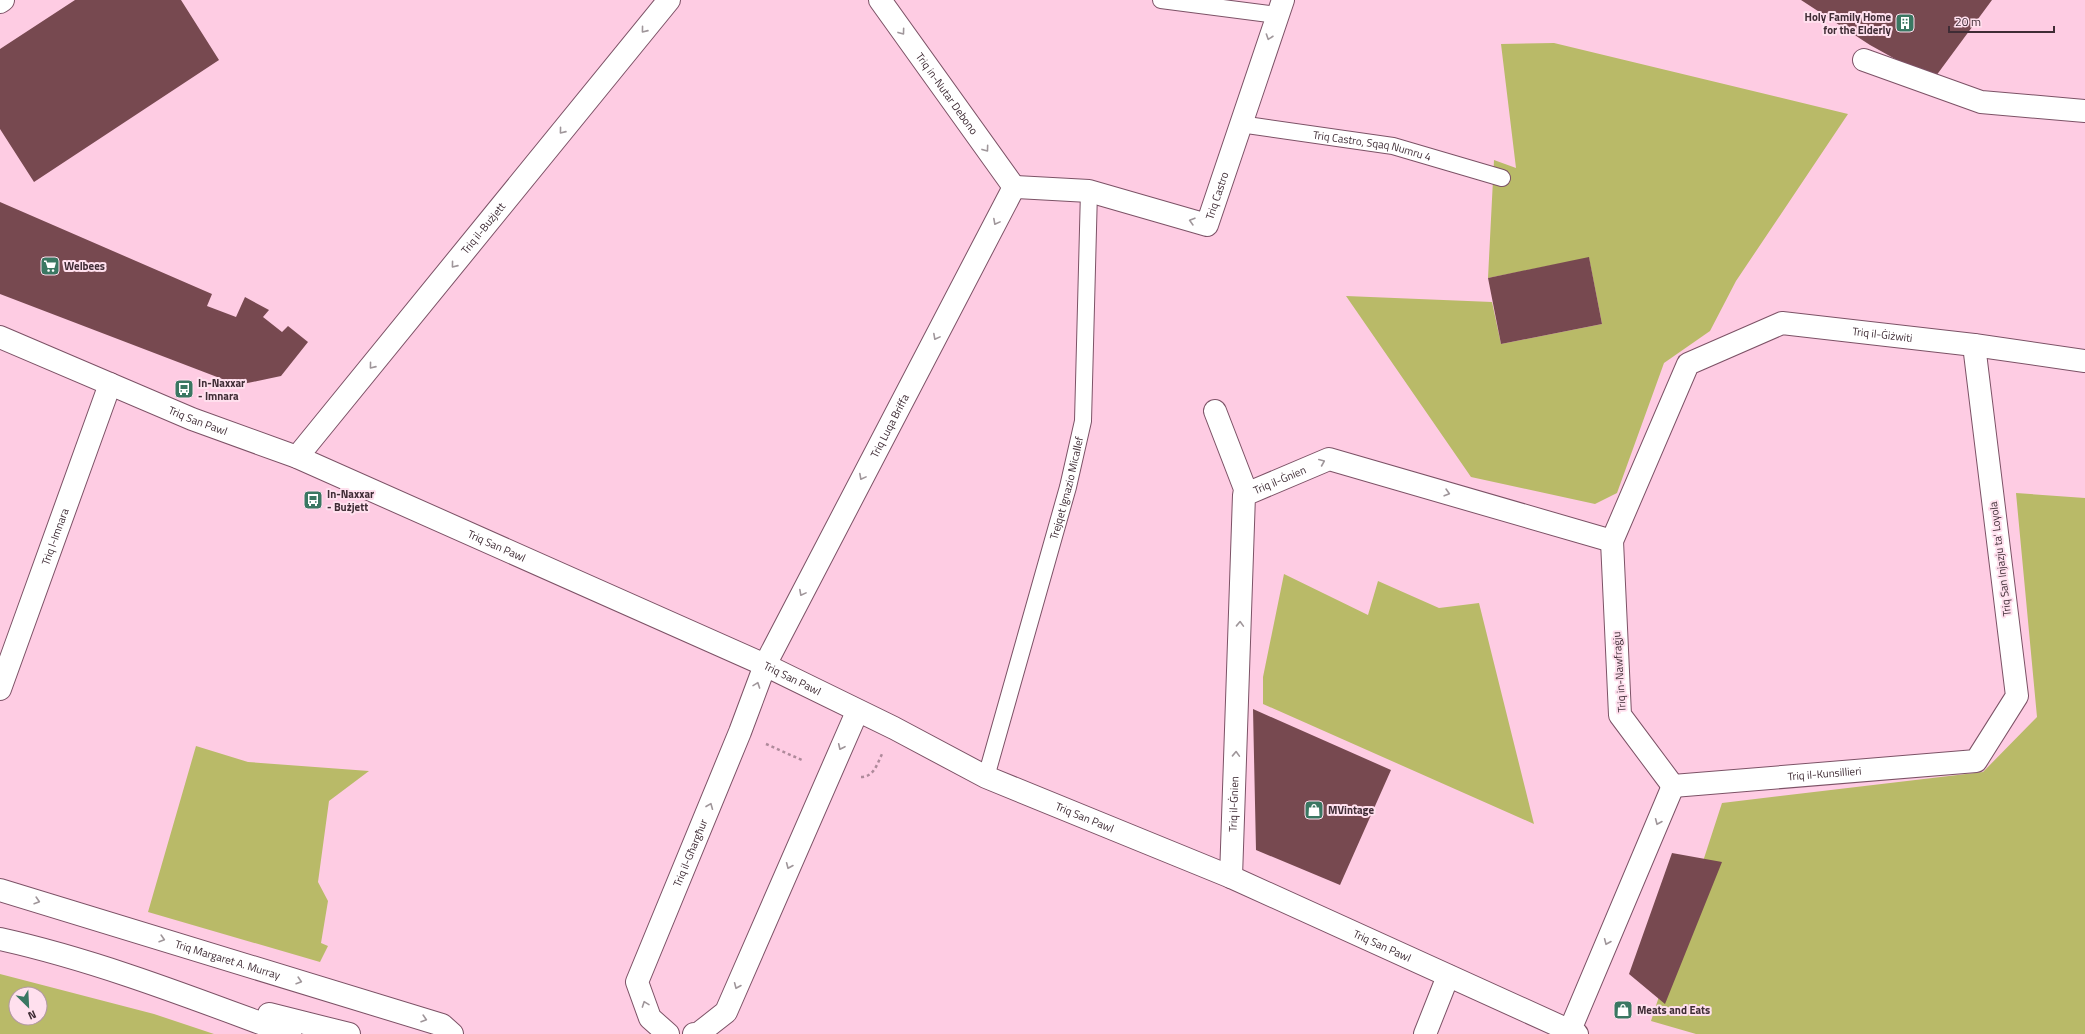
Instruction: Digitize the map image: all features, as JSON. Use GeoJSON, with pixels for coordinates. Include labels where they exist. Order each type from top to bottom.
{"type":"FeatureCollection","features":[{"type":"Feature","properties":{"kind":"street","name":"Triq il-Bużjett"},"geometry":{"type":"LineString","coordinates":[[298,457],[669,0]]}},
{"type":"Feature","properties":{"kind":"street","name":"Triq in-Nutar Debono"},"geometry":{"type":"LineString","coordinates":[[880,0],[1014,187]]}},
{"type":"Feature","properties":{"kind":"street","name":"Triq Castro"},"geometry":{"type":"LineString","coordinates":[[1014,187],[1089,191],[1207,225],[1280,7]]}},
{"type":"Feature","properties":{"kind":"street"},"geometry":{"type":"LineString","coordinates":[[1864,60],[1980,102],[2085,111]]}},
{"type":"Feature","properties":{"kind":"street","name":"Triq Luqa Briffa"},"geometry":{"type":"LineString","coordinates":[[765,665],[1014,187]]}},
{"type":"Feature","properties":{"kind":"street","name":"Triq il-Ġiżwiti"},"geometry":{"type":"LineString","coordinates":[[1688,364],[1782,323],[1974,345],[2085,361]]}},
{"type":"Feature","properties":{"kind":"street","name":"Triq San Pawl"},"geometry":{"type":"LineString","coordinates":[[0,336],[192,419],[298,457],[765,665],[857,712],[894,728],[986,777],[1231,877],[1574,1032]]}},
{"type":"Feature","properties":{"kind":"street","name":"Triq San Injazju ta' Loyola"},"geometry":{"type":"LineString","coordinates":[[1974,345],[2017,696],[1976,761]]}},
{"type":"Feature","properties":{"kind":"street","name":"Triq in-Nawfraġju"},"geometry":{"type":"LineString","coordinates":[[1673,786],[1620,715],[1612,541],[1688,364]]}},
{"type":"Feature","properties":{"kind":"street","name":"Triq l-Imnara"},"geometry":{"type":"LineString","coordinates":[[0,689],[110,384]]}},
{"type":"Feature","properties":{"kind":"street"},"geometry":{"type":"LineString","coordinates":[[1215,411],[1247,494]]}},
{"type":"Feature","properties":{"kind":"street","name":"Triq il-Ġnien"},"geometry":{"type":"LineString","coordinates":[[1231,877],[1244,495],[1329,459],[1612,541]]}},
{"type":"Feature","properties":{"kind":"street","name":"Triq il-Għargħur"},"geometry":{"type":"LineString","coordinates":[[668,1034],[650,1018],[637,982],[740,732],[765,665]]}},
{"type":"Feature","properties":{"kind":"street"},"geometry":{"type":"LineString","coordinates":[[694,1034],[698,1034],[726,1012],[829,772],[857,712]]}},
{"type":"Feature","properties":{"kind":"street","name":"Triq il-Kunsillieri"},"geometry":{"type":"LineString","coordinates":[[1673,786],[1976,761]]}},
{"type":"Feature","properties":{"kind":"street"},"geometry":{"type":"LineString","coordinates":[[1574,1032],[1673,786]]}},
{"type":"Feature","properties":{"kind":"street","name":"Triq Margaret A. Murray"},"geometry":{"type":"LineString","coordinates":[[0,890],[442,1025],[452,1034]]}},
{"type":"Feature","properties":{"kind":"street"},"geometry":{"type":"LineString","coordinates":[[0,939],[36,947],[164,988],[290,1034]]}},
{"type":"Feature","properties":{"kind":"street"},"geometry":{"type":"LineString","coordinates":[[1425,1034],[1448,976]]}},
{"type":"Feature","properties":{"kind":"street"},"geometry":{"type":"LineString","coordinates":[[164,988],[349,1034]]}},
{"type":"Feature","properties":{"kind":"lane"},"geometry":{"type":"LineString","coordinates":[[1161,0],[1280,7]]}},
{"type":"Feature","properties":{"kind":"lane","name":"Triq Castro, Sqaq Numru 4"},"geometry":{"type":"LineString","coordinates":[[1240,124],[1393,146],[1502,178]]}},
{"type":"Feature","properties":{"kind":"lane","name":"Trejqet Ignazio Micallef"},"geometry":{"type":"LineString","coordinates":[[986,777],[1068,487],[1084,421],[1089,191]]}},
{"type":"Feature","properties":{"kind":"path"},"geometry":{"type":"LineString","coordinates":[[740,732],[829,772]]}},
{"type":"Feature","properties":{"kind":"shaded area"},"geometry":{"type":"Polygon","coordinates":[[[1554,43],[1848,114],[1736,281],[1710,331],[1664,363],[1617,493],[1595,504],[1471,477],[1346,296],[1492,302],[1501,344],[1602,324],[1589,258],[1488,278],[1494,160],[1516,168],[1501,44],[1554,43]]]}},
{"type":"Feature","properties":{"kind":"shaded area"},"geometry":{"type":"Polygon","coordinates":[[[2016,493],[2085,498],[2085,1034],[1696,1034],[1651,1021],[1722,803],[1983,772],[2037,717],[2016,493]]]}},
{"type":"Feature","properties":{"kind":"shaded area"},"geometry":{"type":"Polygon","coordinates":[[[1284,574],[1368,615],[1378,581],[1439,608],[1479,603],[1534,824],[1263,704],[1263,677],[1284,574]]]}},
{"type":"Feature","properties":{"kind":"shaded area"},"geometry":{"type":"Polygon","coordinates":[[[196,746],[248,762],[369,771],[329,801],[318,882],[328,901],[321,943],[328,946],[320,962],[148,912],[196,746]]]}},
{"type":"Feature","properties":{"kind":"shaded area"},"geometry":{"type":"Polygon","coordinates":[[[0,974],[46,986],[8,986],[8,1026],[48,1026],[48,986],[154,1014],[214,1034],[0,1034],[0,974]]]}},
{"type":"Feature","properties":{"kind":"building"},"geometry":{"type":"Polygon","coordinates":[[[75,0],[181,0],[219,60],[34,182],[0,129],[0,49],[75,0]]]}},
{"type":"Feature","properties":{"kind":"building","name":"Holy Family Home for the Elderly"},"geometry":{"type":"Polygon","coordinates":[[[1801,0],[1992,0],[1933,80],[1870,45],[1801,0]]]}},
{"type":"Feature","properties":{"kind":"building"},"geometry":{"type":"Polygon","coordinates":[[[0,202],[212,294],[207,306],[236,317],[245,297],[269,310],[263,317],[282,332],[288,326],[308,342],[281,376],[238,385],[0,294],[0,202]]]}},
{"type":"Feature","properties":{"kind":"building"},"geometry":{"type":"Polygon","coordinates":[[[1589,257],[1602,324],[1501,344],[1488,278],[1589,257]]]}},
{"type":"Feature","properties":{"kind":"building","name":"MVintage"},"geometry":{"type":"Polygon","coordinates":[[[1253,709],[1391,770],[1340,885],[1256,850],[1253,709]]]}},
{"type":"Feature","properties":{"kind":"building"},"geometry":{"type":"Polygon","coordinates":[[[1672,853],[1722,862],[1665,1004],[1629,974],[1672,853]]]}},
{"type":"Feature","properties":{"kind":"place","name":"Holy Family Home for the Elderly"},"geometry":{"type":"Point","coordinates":[1905,23]}},
{"type":"Feature","properties":{"kind":"place","name":"Welbees"},"geometry":{"type":"Point","coordinates":[50,266]}},
{"type":"Feature","properties":{"kind":"place","name":"In-Naxxar - Imnara"},"geometry":{"type":"Point","coordinates":[184,389]}},
{"type":"Feature","properties":{"kind":"place","name":"In-Naxxar - Bużjett"},"geometry":{"type":"Point","coordinates":[313,500]}},
{"type":"Feature","properties":{"kind":"place","name":"MVintage"},"geometry":{"type":"Point","coordinates":[1314,810]}},
{"type":"Feature","properties":{"kind":"place","name":"Meats and Eats"},"geometry":{"type":"Point","coordinates":[1623,1010]}}]}
